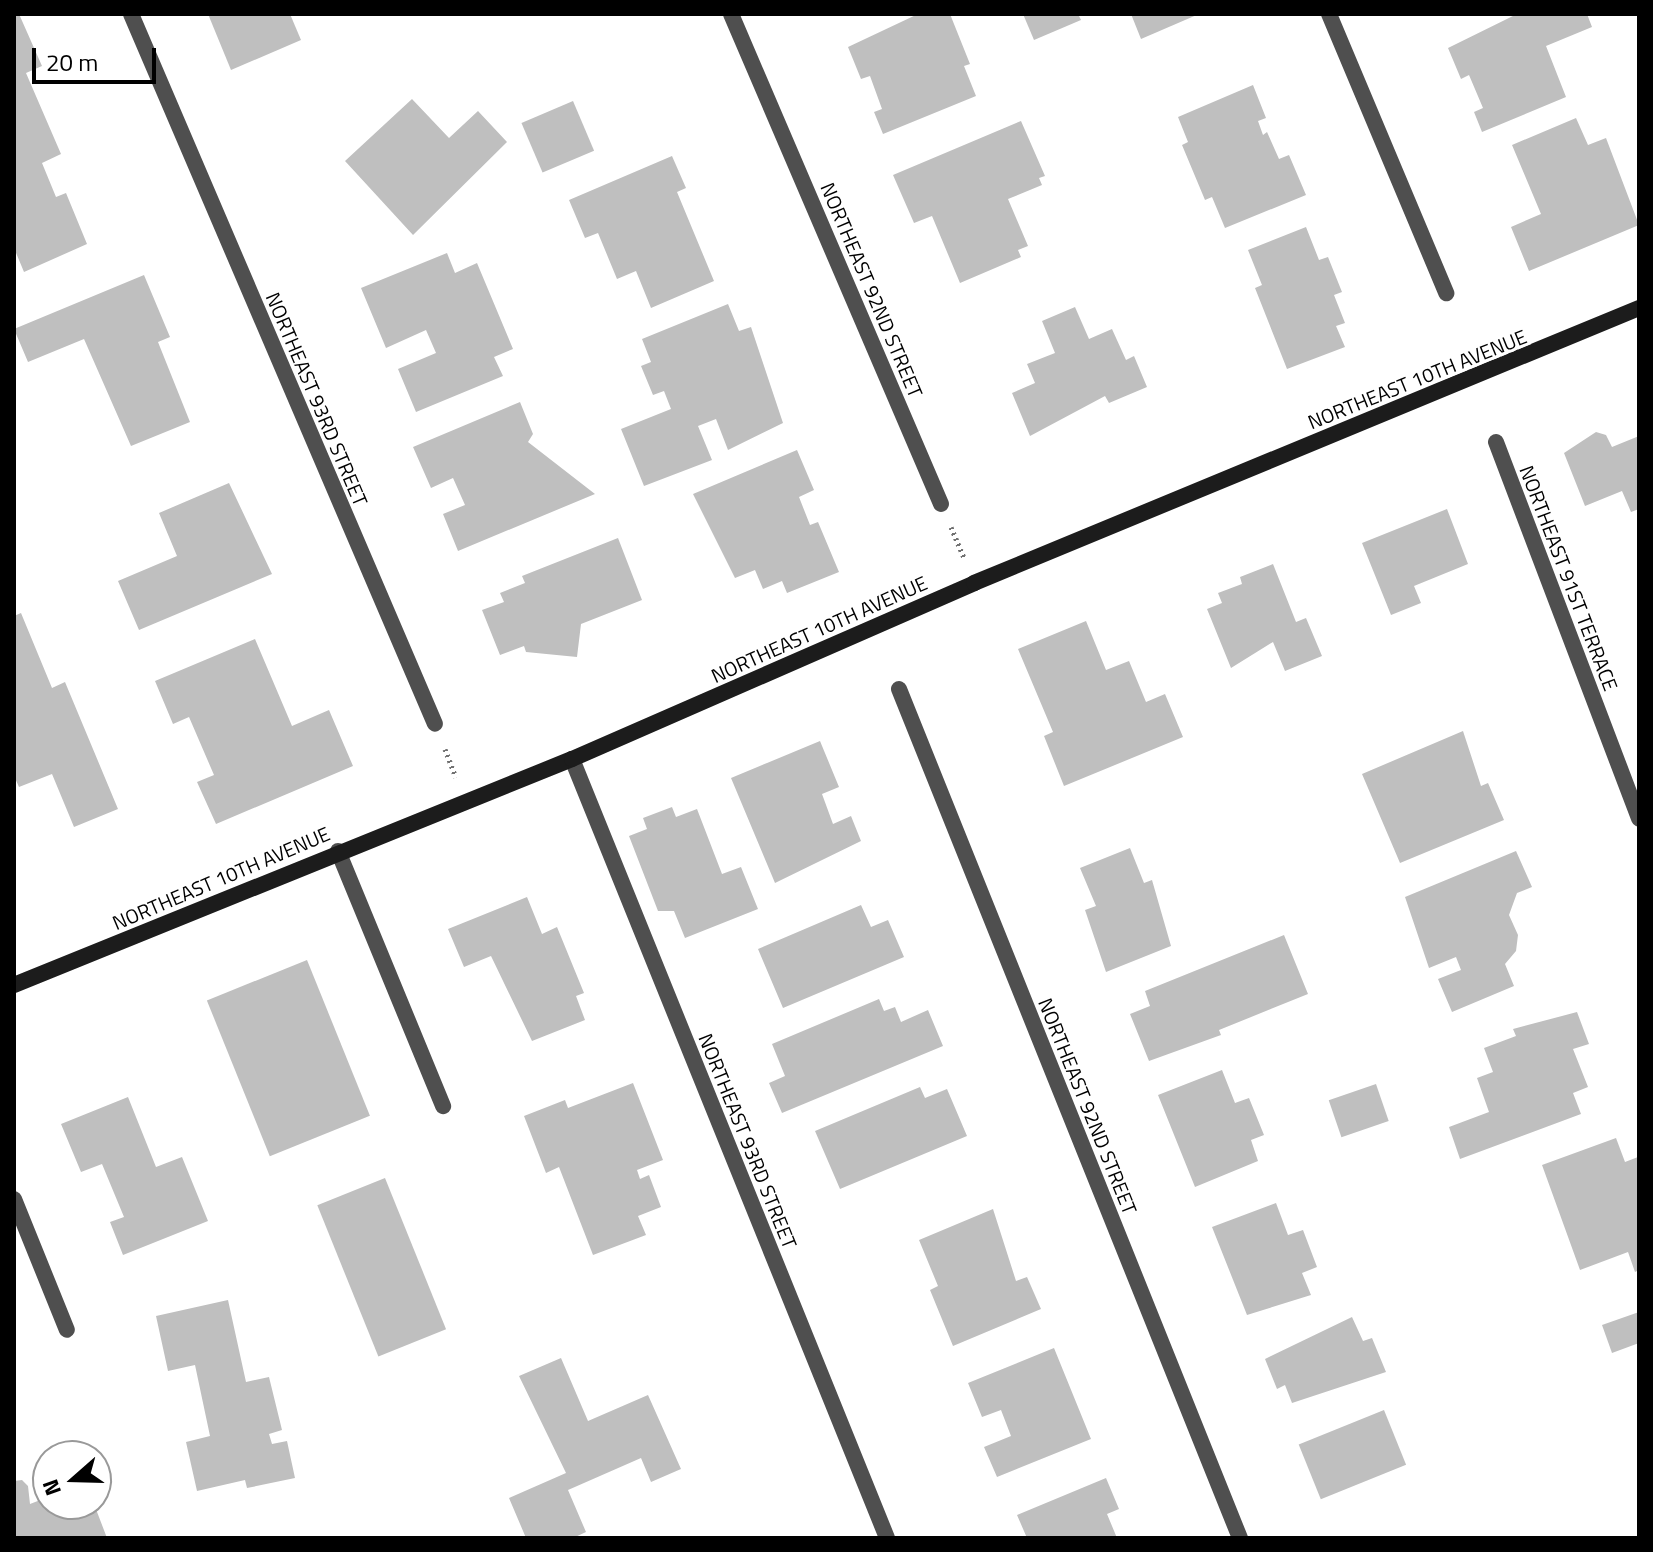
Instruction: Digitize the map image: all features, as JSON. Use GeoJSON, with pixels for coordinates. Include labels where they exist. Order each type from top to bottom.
{"type":"FeatureCollection","features":[{"type":"Feature","properties":{"kind":"street","name":"NORTHEAST 93RD STREET"},"geometry":{"type":"LineString","coordinates":[[131,14],[435,724]]}},
{"type":"Feature","properties":{"kind":"street","name":"NORTHEAST 92ND STREET"},"geometry":{"type":"LineString","coordinates":[[731,14],[941,504]]}},
{"type":"Feature","properties":{"kind":"street"},"geometry":{"type":"LineString","coordinates":[[1329,14],[1446,293]]}},
{"type":"Feature","properties":{"kind":"street","name":"NORTHEAST 10TH AVENUE"},"geometry":{"type":"LineString","coordinates":[[14,985],[338,851],[572,759],[974,583],[1639,308]]}},
{"type":"Feature","properties":{"kind":"street","name":"NORTHEAST 91ST TERRACE"},"geometry":{"type":"LineString","coordinates":[[1496,442],[1639,819]]}},
{"type":"Feature","properties":{"kind":"street","name":"NORTHEAST 92ND STREET"},"geometry":{"type":"LineString","coordinates":[[899,689],[1240,1538]]}},
{"type":"Feature","properties":{"kind":"street","name":"NORTHEAST 93RD STREET"},"geometry":{"type":"LineString","coordinates":[[572,759],[887,1538]]}},
{"type":"Feature","properties":{"kind":"street"},"geometry":{"type":"LineString","coordinates":[[338,851],[443,1106]]}},
{"type":"Feature","properties":{"kind":"street"},"geometry":{"type":"LineString","coordinates":[[14,1199],[67,1330]]}},
{"type":"Feature","properties":{"kind":"path"},"geometry":{"type":"LineString","coordinates":[[941,504],[974,583]]}},
{"type":"Feature","properties":{"kind":"path"},"geometry":{"type":"LineString","coordinates":[[435,724],[465,800]]}},
{"type":"Feature","properties":{"kind":"building"},"geometry":{"type":"Polygon","coordinates":[[[19,14],[42,66],[26,73],[61,154],[42,163],[56,197],[66,193],[87,244],[24,272],[14,248],[14,16],[19,14]]]}},
{"type":"Feature","properties":{"kind":"building"},"geometry":{"type":"Polygon","coordinates":[[[208,14],[290,14],[301,40],[231,70],[208,14]]]}},
{"type":"Feature","properties":{"kind":"building"},"geometry":{"type":"Polygon","coordinates":[[[918,14],[950,14],[970,64],[964,66],[976,96],[883,134],[874,112],[882,109],[870,76],[861,79],[848,47],[918,14]]]}},
{"type":"Feature","properties":{"kind":"building"},"geometry":{"type":"Polygon","coordinates":[[[1023,14],[1078,14],[1081,20],[1034,40],[1023,14]]]}},
{"type":"Feature","properties":{"kind":"building"},"geometry":{"type":"Polygon","coordinates":[[[1131,14],[1199,14],[1141,39],[1131,14]]]}},
{"type":"Feature","properties":{"kind":"building"},"geometry":{"type":"Polygon","coordinates":[[[1517,14],[1587,14],[1592,27],[1546,46],[1566,97],[1482,132],[1474,112],[1483,108],[1469,75],[1461,79],[1448,48],[1517,14]]]}},
{"type":"Feature","properties":{"kind":"building"},"geometry":{"type":"Polygon","coordinates":[[[1253,85],[1266,118],[1258,121],[1263,135],[1267,132],[1279,159],[1289,155],[1306,195],[1225,228],[1212,197],[1205,200],[1182,145],[1188,142],[1178,117],[1253,85]]]}},
{"type":"Feature","properties":{"kind":"building"},"geometry":{"type":"Polygon","coordinates":[[[412,99],[449,138],[478,111],[507,142],[413,235],[345,161],[412,99]]]}},
{"type":"Feature","properties":{"kind":"building"},"geometry":{"type":"Polygon","coordinates":[[[573,101],[594,151],[543,173],[521,123],[573,101]]]}},
{"type":"Feature","properties":{"kind":"building"},"geometry":{"type":"Polygon","coordinates":[[[1576,118],[1588,145],[1606,138],[1639,225],[1529,271],[1511,227],[1541,214],[1512,145],[1576,118]]]}},
{"type":"Feature","properties":{"kind":"building"},"geometry":{"type":"Polygon","coordinates":[[[1021,121],[1045,176],[1039,178],[1042,185],[1008,199],[1028,246],[1018,250],[1021,257],[960,283],[932,216],[914,223],[893,175],[1021,121]]]}},
{"type":"Feature","properties":{"kind":"building"},"geometry":{"type":"Polygon","coordinates":[[[672,156],[686,188],[677,192],[714,281],[651,308],[636,271],[617,279],[598,233],[585,238],[569,200],[672,156]]]}},
{"type":"Feature","properties":{"kind":"building"},"geometry":{"type":"Polygon","coordinates":[[[1306,227],[1319,260],[1328,257],[1342,292],[1334,295],[1345,323],[1336,326],[1345,347],[1287,369],[1255,288],[1262,285],[1248,250],[1306,227]]]}},
{"type":"Feature","properties":{"kind":"building"},"geometry":{"type":"Polygon","coordinates":[[[447,253],[455,273],[477,263],[513,349],[494,357],[503,376],[416,412],[398,369],[436,353],[426,330],[386,348],[361,288],[447,253]]]}},
{"type":"Feature","properties":{"kind":"building"},"geometry":{"type":"Polygon","coordinates":[[[144,275],[170,337],[158,342],[190,422],[131,446],[84,339],[28,362],[14,329],[144,275]]]}},
{"type":"Feature","properties":{"kind":"building"},"geometry":{"type":"Polygon","coordinates":[[[728,304],[739,331],[751,327],[783,423],[728,450],[716,419],[698,426],[712,460],[644,486],[621,429],[671,409],[664,391],[653,395],[641,366],[651,362],[642,339],[728,304]]]}},
{"type":"Feature","properties":{"kind":"building"},"geometry":{"type":"Polygon","coordinates":[[[1075,307],[1089,339],[1112,329],[1126,360],[1134,356],[1147,387],[1109,403],[1105,396],[1030,436],[1012,393],[1035,383],[1027,364],[1055,353],[1042,321],[1075,307]]]}},
{"type":"Feature","properties":{"kind":"building"},"geometry":{"type":"Polygon","coordinates":[[[520,402],[533,434],[528,442],[595,494],[458,551],[443,514],[465,505],[453,478],[431,488],[413,447],[520,402]]]}},
{"type":"Feature","properties":{"kind":"building"},"geometry":{"type":"Polygon","coordinates":[[[1596,432],[1606,435],[1612,447],[1639,436],[1639,509],[1631,512],[1622,491],[1585,506],[1564,453],[1596,432]]]}},
{"type":"Feature","properties":{"kind":"building"},"geometry":{"type":"Polygon","coordinates":[[[797,450],[814,490],[799,497],[810,525],[818,522],[839,572],[787,593],[782,581],[763,589],[755,570],[735,578],[693,494],[797,450]]]}},
{"type":"Feature","properties":{"kind":"building"},"geometry":{"type":"Polygon","coordinates":[[[229,483],[272,574],[139,630],[118,581],[177,556],[159,513],[229,483]]]}},
{"type":"Feature","properties":{"kind":"building"},"geometry":{"type":"Polygon","coordinates":[[[1447,509],[1468,564],[1414,586],[1421,603],[1391,615],[1362,543],[1447,509]]]}},
{"type":"Feature","properties":{"kind":"building"},"geometry":{"type":"Polygon","coordinates":[[[618,538],[642,600],[581,624],[577,657],[526,652],[524,646],[500,655],[482,610],[504,602],[500,593],[525,583],[522,576],[618,538]]]}},
{"type":"Feature","properties":{"kind":"building"},"geometry":{"type":"Polygon","coordinates":[[[1273,564],[1296,622],[1306,618],[1322,656],[1285,671],[1273,642],[1231,668],[1207,609],[1222,603],[1218,593],[1242,584],[1240,577],[1273,564]]]}},
{"type":"Feature","properties":{"kind":"building"},"geometry":{"type":"Polygon","coordinates":[[[21,613],[52,688],[65,682],[118,809],[74,827],[52,774],[19,787],[14,776],[14,616],[21,613]]]}},
{"type":"Feature","properties":{"kind":"building"},"geometry":{"type":"Polygon","coordinates":[[[1086,621],[1106,670],[1129,661],[1146,702],[1165,694],[1183,737],[1064,786],[1044,736],[1053,732],[1018,649],[1086,621]]]}},
{"type":"Feature","properties":{"kind":"building"},"geometry":{"type":"Polygon","coordinates":[[[255,639],[292,726],[329,710],[353,766],[216,824],[197,782],[214,775],[189,717],[173,724],[155,681],[255,639]]]}},
{"type":"Feature","properties":{"kind":"building"},"geometry":{"type":"Polygon","coordinates":[[[1463,731],[1481,786],[1488,783],[1504,820],[1400,863],[1362,774],[1463,731]]]}},
{"type":"Feature","properties":{"kind":"building"},"geometry":{"type":"Polygon","coordinates":[[[820,741],[839,787],[822,794],[833,824],[851,816],[861,841],[775,883],[731,778],[820,741]]]}},
{"type":"Feature","properties":{"kind":"building"},"geometry":{"type":"Polygon","coordinates":[[[672,807],[676,817],[697,809],[722,874],[741,867],[758,909],[685,938],[674,911],[658,911],[629,836],[647,829],[643,818],[672,807]]]}},
{"type":"Feature","properties":{"kind":"building"},"geometry":{"type":"Polygon","coordinates":[[[1130,848],[1144,883],[1152,880],[1171,946],[1106,972],[1085,910],[1096,906],[1080,868],[1130,848]]]}},
{"type":"Feature","properties":{"kind":"building"},"geometry":{"type":"Polygon","coordinates":[[[1516,851],[1532,887],[1517,893],[1509,915],[1518,935],[1516,951],[1505,964],[1514,986],[1452,1012],[1438,979],[1461,970],[1456,957],[1429,968],[1405,897],[1516,851]]]}},
{"type":"Feature","properties":{"kind":"building"},"geometry":{"type":"Polygon","coordinates":[[[527,897],[542,934],[557,927],[584,993],[576,996],[585,1020],[532,1041],[491,956],[464,967],[448,929],[527,897]]]}},
{"type":"Feature","properties":{"kind":"building"},"geometry":{"type":"Polygon","coordinates":[[[861,905],[871,927],[888,920],[904,957],[783,1008],[758,949],[861,905]]]}},
{"type":"Feature","properties":{"kind":"building"},"geometry":{"type":"Polygon","coordinates":[[[1284,935],[1308,994],[1219,1030],[1221,1035],[1149,1061],[1130,1014],[1150,1006],[1145,991],[1284,935]]]}},
{"type":"Feature","properties":{"kind":"building"},"geometry":{"type":"Polygon","coordinates":[[[307,960],[370,1116],[270,1156],[207,1000],[307,960]]]}},
{"type":"Feature","properties":{"kind":"building"},"geometry":{"type":"Polygon","coordinates":[[[879,999],[884,1011],[895,1007],[901,1022],[928,1010],[943,1046],[782,1113],[769,1083],[785,1076],[772,1044],[879,999]]]}},
{"type":"Feature","properties":{"kind":"building"},"geometry":{"type":"Polygon","coordinates":[[[1577,1012],[1589,1044],[1573,1049],[1588,1087],[1573,1093],[1581,1114],[1460,1159],[1449,1127],[1489,1112],[1477,1078],[1493,1072],[1484,1048],[1516,1036],[1513,1029],[1577,1012]]]}},
{"type":"Feature","properties":{"kind":"building"},"geometry":{"type":"Polygon","coordinates":[[[1222,1070],[1235,1103],[1249,1098],[1264,1135],[1251,1140],[1258,1161],[1195,1187],[1158,1095],[1222,1070]]]}},
{"type":"Feature","properties":{"kind":"building"},"geometry":{"type":"Polygon","coordinates":[[[633,1083],[663,1160],[637,1170],[640,1179],[649,1175],[661,1207],[638,1216],[646,1235],[593,1255],[559,1167],[546,1173],[524,1116],[565,1100],[568,1108],[633,1083]]]}},
{"type":"Feature","properties":{"kind":"building"},"geometry":{"type":"Polygon","coordinates":[[[1376,1084],[1389,1121],[1341,1137],[1329,1100],[1376,1084]]]}},
{"type":"Feature","properties":{"kind":"building"},"geometry":{"type":"Polygon","coordinates":[[[920,1087],[925,1098],[947,1089],[967,1136],[840,1189],[815,1131],[920,1087]]]}},
{"type":"Feature","properties":{"kind":"building"},"geometry":{"type":"Polygon","coordinates":[[[128,1097],[156,1167],[182,1157],[208,1221],[123,1255],[110,1222],[124,1217],[102,1164],[81,1172],[61,1124],[128,1097]]]}},
{"type":"Feature","properties":{"kind":"building"},"geometry":{"type":"Polygon","coordinates":[[[1616,1138],[1625,1162],[1638,1157],[1639,1161],[1639,1270],[1635,1272],[1628,1252],[1580,1270],[1542,1165],[1616,1138]]]}},
{"type":"Feature","properties":{"kind":"building"},"geometry":{"type":"Polygon","coordinates":[[[385,1178],[446,1329],[378,1356],[317,1205],[385,1178]]]}},
{"type":"Feature","properties":{"kind":"building"},"geometry":{"type":"Polygon","coordinates":[[[1276,1203],[1288,1235],[1303,1230],[1317,1267],[1302,1273],[1311,1295],[1247,1315],[1212,1227],[1276,1203]]]}},
{"type":"Feature","properties":{"kind":"building"},"geometry":{"type":"Polygon","coordinates":[[[993,1209],[1016,1281],[1027,1277],[1041,1309],[953,1346],[930,1290],[938,1286],[919,1240],[993,1209]]]}},
{"type":"Feature","properties":{"kind":"building"},"geometry":{"type":"Polygon","coordinates":[[[228,1300],[246,1382],[269,1377],[282,1430],[269,1434],[272,1444],[287,1441],[295,1478],[247,1488],[245,1480],[197,1491],[186,1442],[210,1436],[195,1365],[168,1371],[156,1316],[228,1300]]]}},
{"type":"Feature","properties":{"kind":"building"},"geometry":{"type":"Polygon","coordinates":[[[1639,1312],[1639,1343],[1612,1353],[1602,1325],[1639,1312]]]}},
{"type":"Feature","properties":{"kind":"building"},"geometry":{"type":"Polygon","coordinates":[[[1352,1317],[1363,1341],[1372,1338],[1386,1372],[1292,1403],[1285,1385],[1277,1389],[1265,1359],[1352,1317]]]}},
{"type":"Feature","properties":{"kind":"building"},"geometry":{"type":"Polygon","coordinates":[[[1054,1348],[1091,1439],[997,1477],[984,1447],[1011,1436],[1001,1410],[982,1417],[968,1383],[1054,1348]]]}},
{"type":"Feature","properties":{"kind":"building"},"geometry":{"type":"Polygon","coordinates":[[[561,1358],[588,1421],[648,1395],[681,1469],[651,1482],[641,1458],[568,1490],[586,1532],[573,1538],[526,1538],[509,1498],[566,1473],[519,1376],[561,1358]]]}},
{"type":"Feature","properties":{"kind":"building"},"geometry":{"type":"Polygon","coordinates":[[[1384,1410],[1406,1465],[1321,1499],[1299,1444],[1384,1410]]]}},
{"type":"Feature","properties":{"kind":"building"},"geometry":{"type":"Polygon","coordinates":[[[1106,1478],[1119,1509],[1107,1514],[1117,1538],[1027,1538],[1017,1515],[1106,1478]]]}},
{"type":"Feature","properties":{"kind":"building"},"geometry":{"type":"Polygon","coordinates":[[[22,1480],[28,1486],[32,1520],[100,1520],[107,1538],[14,1538],[14,1481],[22,1480]]]}}]}
